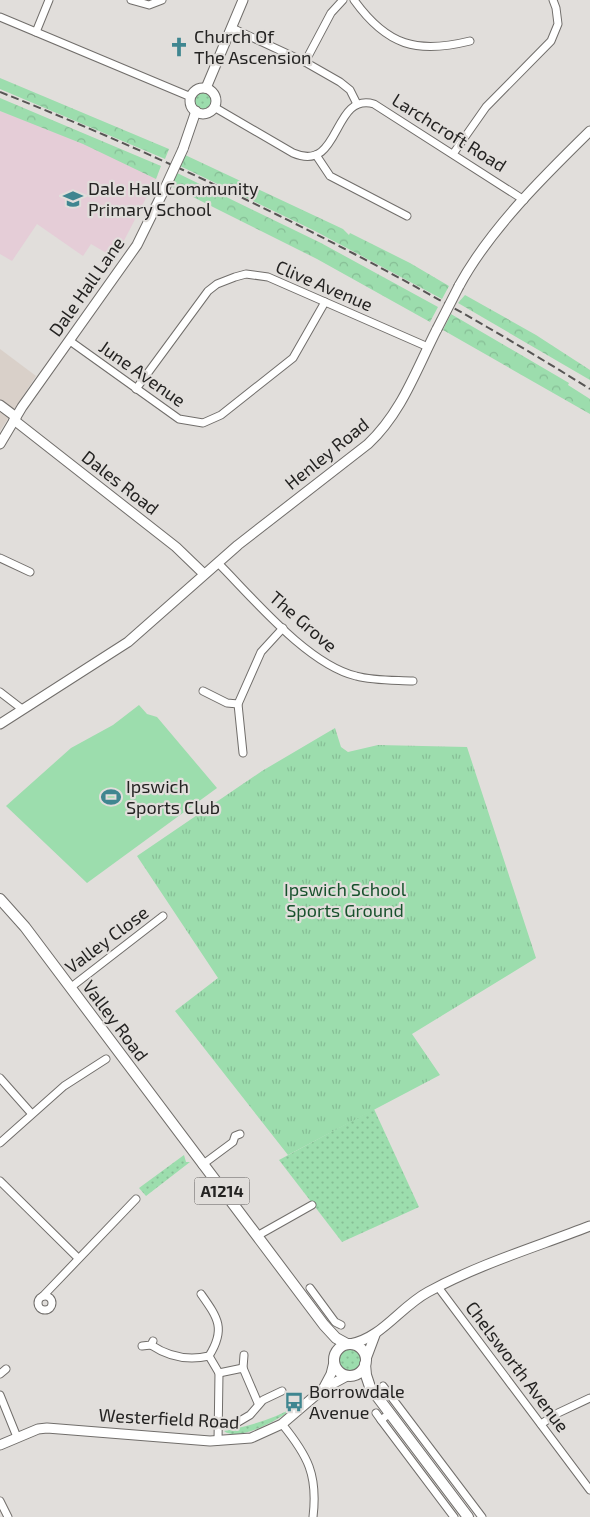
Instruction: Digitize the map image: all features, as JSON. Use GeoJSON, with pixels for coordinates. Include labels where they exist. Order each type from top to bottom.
{"type":"FeatureCollection","features":[{"type":"Feature","properties":{"kind":"main road","name":"Valley Road"},"geometry":{"type":"LineString","coordinates":[[0,899],[16,915],[325,1327],[349,1344]]}},
{"type":"Feature","properties":{"kind":"main road","name":"Valley Road"},"geometry":{"type":"LineString","coordinates":[[325,1327],[334,1360]]}},
{"type":"Feature","properties":{"kind":"main road"},"geometry":{"type":"LineString","coordinates":[[370,1387],[366,1376],[366,1362],[362,1350],[349,1344],[338,1349],[334,1360],[338,1371],[361,1379],[370,1387],[468,1517]]}},
{"type":"Feature","properties":{"kind":"main road"},"geometry":{"type":"LineString","coordinates":[[349,1376],[360,1373],[366,1362]]}},
{"type":"Feature","properties":{"kind":"street"},"geometry":{"type":"LineString","coordinates":[[36,32],[49,0]]}},
{"type":"Feature","properties":{"kind":"street"},"geometry":{"type":"LineString","coordinates":[[131,0],[149,5],[162,0]]}},
{"type":"Feature","properties":{"kind":"street"},"geometry":{"type":"LineString","coordinates":[[206,88],[243,0]]}},
{"type":"Feature","properties":{"kind":"street"},"geometry":{"type":"LineString","coordinates":[[305,62],[331,13],[343,0]]}},
{"type":"Feature","properties":{"kind":"street"},"geometry":{"type":"LineString","coordinates":[[354,0],[376,25],[390,36],[406,43],[425,48],[443,48],[470,41]]}},
{"type":"Feature","properties":{"kind":"street"},"geometry":{"type":"LineString","coordinates":[[454,154],[486,107],[554,37],[558,16],[553,0]]}},
{"type":"Feature","properties":{"kind":"street"},"geometry":{"type":"LineString","coordinates":[[0,17],[190,97]]}},
{"type":"Feature","properties":{"kind":"street"},"geometry":{"type":"LineString","coordinates":[[214,107],[293,153],[306,156],[316,155],[328,147],[345,115],[357,104],[346,86],[305,62],[232,28]]}},
{"type":"Feature","properties":{"kind":"street"},"geometry":{"type":"LineString","coordinates":[[206,88],[195,90],[190,97],[191,106],[196,111],[204,113],[214,107]]}},
{"type":"Feature","properties":{"kind":"street"},"geometry":{"type":"LineString","coordinates":[[206,88],[214,96],[214,107]]}},
{"type":"Feature","properties":{"kind":"street","name":"Larchcroft Road"},"geometry":{"type":"LineString","coordinates":[[357,104],[366,102],[379,106],[524,200]]}},
{"type":"Feature","properties":{"kind":"street","name":"Dale Hall Lane"},"geometry":{"type":"LineString","coordinates":[[0,444],[15,419],[137,245],[183,150],[196,111]]}},
{"type":"Feature","properties":{"kind":"street","name":"Henley Road"},"geometry":{"type":"LineString","coordinates":[[0,724],[128,642],[218,562],[379,433],[403,401],[428,347],[460,286],[484,248],[524,200],[590,131]]}},
{"type":"Feature","properties":{"kind":"street"},"geometry":{"type":"LineString","coordinates":[[316,155],[330,176],[407,216]]}},
{"type":"Feature","properties":{"kind":"street","name":"Clive Avenue"},"geometry":{"type":"LineString","coordinates":[[136,389],[208,291],[225,280],[246,274],[268,277],[428,347]]}},
{"type":"Feature","properties":{"kind":"street","name":"June Avenue"},"geometry":{"type":"LineString","coordinates":[[70,342],[179,419],[196,423],[213,420],[293,358],[325,302]]}},
{"type":"Feature","properties":{"kind":"street","name":"Dales Road"},"geometry":{"type":"LineString","coordinates":[[0,405],[176,547],[204,574]]}},
{"type":"Feature","properties":{"kind":"street"},"geometry":{"type":"LineString","coordinates":[[0,558],[30,572]]}},
{"type":"Feature","properties":{"kind":"street","name":"The Grove"},"geometry":{"type":"LineString","coordinates":[[218,562],[283,628],[323,663],[356,676],[413,681]]}},
{"type":"Feature","properties":{"kind":"street"},"geometry":{"type":"LineString","coordinates":[[243,753],[238,704],[256,660],[283,628]]}},
{"type":"Feature","properties":{"kind":"street"},"geometry":{"type":"LineString","coordinates":[[203,690],[227,703],[238,704]]}},
{"type":"Feature","properties":{"kind":"street"},"geometry":{"type":"LineString","coordinates":[[0,692],[22,709]]}},
{"type":"Feature","properties":{"kind":"street","name":"Valley Close"},"geometry":{"type":"LineString","coordinates":[[70,988],[163,916]]}},
{"type":"Feature","properties":{"kind":"street"},"geometry":{"type":"LineString","coordinates":[[0,1143],[31,1113],[64,1086],[106,1059]]}},
{"type":"Feature","properties":{"kind":"street"},"geometry":{"type":"LineString","coordinates":[[0,1078],[31,1113]]}},
{"type":"Feature","properties":{"kind":"street"},"geometry":{"type":"LineString","coordinates":[[202,1165],[233,1142],[236,1133]]}},
{"type":"Feature","properties":{"kind":"street"},"geometry":{"type":"LineString","coordinates":[[0,1181],[78,1258]]}},
{"type":"Feature","properties":{"kind":"street"},"geometry":{"type":"LineString","coordinates":[[43,1296],[136,1199]]}},
{"type":"Feature","properties":{"kind":"street"},"geometry":{"type":"LineString","coordinates":[[257,1236],[312,1204]]}},
{"type":"Feature","properties":{"kind":"street"},"geometry":{"type":"LineString","coordinates":[[349,1344],[362,1342],[375,1335],[411,1304],[438,1287],[502,1259],[590,1226]]}},
{"type":"Feature","properties":{"kind":"street","name":"Chelsworth Avenue"},"geometry":{"type":"LineString","coordinates":[[438,1287],[590,1490]]}},
{"type":"Feature","properties":{"kind":"street"},"geometry":{"type":"LineString","coordinates":[[304,1298],[311,1290],[332,1319],[341,1325]]}},
{"type":"Feature","properties":{"kind":"street"},"geometry":{"type":"LineString","coordinates":[[201,1293],[216,1317],[219,1326],[218,1341],[209,1356]]}},
{"type":"Feature","properties":{"kind":"street"},"geometry":{"type":"LineString","coordinates":[[325,1327],[332,1319]]}},
{"type":"Feature","properties":{"kind":"street"},"geometry":{"type":"LineString","coordinates":[[366,1362],[375,1335]]}},
{"type":"Feature","properties":{"kind":"street"},"geometry":{"type":"LineString","coordinates":[[142,1346],[152,1343],[178,1358],[189,1359],[209,1356]]}},
{"type":"Feature","properties":{"kind":"street"},"geometry":{"type":"LineString","coordinates":[[244,1355],[243,1368],[258,1403]]}},
{"type":"Feature","properties":{"kind":"street"},"geometry":{"type":"LineString","coordinates":[[209,1356],[218,1373],[218,1441]]}},
{"type":"Feature","properties":{"kind":"street","name":"Westerfield Road"},"geometry":{"type":"LineString","coordinates":[[323,1389],[331,1374],[334,1360]]}},
{"type":"Feature","properties":{"kind":"street"},"geometry":{"type":"LineString","coordinates":[[218,1373],[243,1368]]}},
{"type":"Feature","properties":{"kind":"street","name":"Westerfield Road"},"geometry":{"type":"LineString","coordinates":[[0,1446],[17,1437],[48,1428],[218,1441],[251,1438],[282,1424],[323,1389],[349,1376]]}},
{"type":"Feature","properties":{"kind":"street"},"geometry":{"type":"LineString","coordinates":[[383,1386],[482,1517]]}},
{"type":"Feature","properties":{"kind":"street"},"geometry":{"type":"LineString","coordinates":[[232,1425],[250,1415],[258,1403],[282,1391]]}},
{"type":"Feature","properties":{"kind":"street"},"geometry":{"type":"LineString","coordinates":[[0,1395],[17,1437]]}},
{"type":"Feature","properties":{"kind":"street"},"geometry":{"type":"LineString","coordinates":[[382,1402],[390,1395]]}},
{"type":"Feature","properties":{"kind":"street"},"geometry":{"type":"LineString","coordinates":[[541,1424],[554,1415],[590,1398]]}},
{"type":"Feature","properties":{"kind":"street"},"geometry":{"type":"LineString","coordinates":[[376,1413],[454,1517]]}},
{"type":"Feature","properties":{"kind":"street"},"geometry":{"type":"LineString","coordinates":[[381,1420],[390,1413]]}},
{"type":"Feature","properties":{"kind":"street"},"geometry":{"type":"LineString","coordinates":[[282,1424],[302,1450],[310,1466],[315,1491],[313,1517]]}},
{"type":"Feature","properties":{"kind":"street"},"geometry":{"type":"LineString","coordinates":[[410,1458],[419,1452]]}},
{"type":"Feature","properties":{"kind":"street"},"geometry":{"type":"LineString","coordinates":[[445,1487],[454,1480]]}},
{"type":"Feature","properties":{"kind":"street"},"geometry":{"type":"LineString","coordinates":[[0,1501],[8,1517]]}},
{"type":"Feature","properties":{"kind":"shaded area","name":"Dale Hall Community Primary School"},"geometry":{"type":"Polygon","coordinates":[[[0,111],[90,144],[158,175],[115,258],[91,244],[83,256],[37,224],[12,261],[0,254],[0,111]]]}},
{"type":"Feature","properties":{"kind":"shaded area"},"geometry":{"type":"Polygon","coordinates":[[[0,349],[36,376],[0,431],[0,349]]]}},
{"type":"Feature","properties":{"kind":"green space"},"geometry":{"type":"Polygon","coordinates":[[[0,78],[169,149],[165,159],[0,89],[0,78]]]}},
{"type":"Feature","properties":{"kind":"green space"},"geometry":{"type":"Polygon","coordinates":[[[202,91],[209,94],[212,101],[209,108],[202,111],[195,108],[192,101],[195,94],[202,91]]]}},
{"type":"Feature","properties":{"kind":"green space"},"geometry":{"type":"Polygon","coordinates":[[[0,98],[161,166],[156,179],[83,144],[0,111],[0,98]]]}},
{"type":"Feature","properties":{"kind":"green space"},"geometry":{"type":"Polygon","coordinates":[[[183,154],[343,229],[349,235],[350,233],[410,263],[449,286],[442,299],[315,231],[178,165],[183,154]]]}},
{"type":"Feature","properties":{"kind":"green space"},"geometry":{"type":"Polygon","coordinates":[[[175,172],[321,243],[438,307],[430,322],[317,259],[169,185],[175,172]]]}},
{"type":"Feature","properties":{"kind":"green space"},"geometry":{"type":"Polygon","coordinates":[[[465,295],[536,335],[590,370],[590,380],[458,303],[465,295]]]}},
{"type":"Feature","properties":{"kind":"green space"},"geometry":{"type":"Polygon","coordinates":[[[451,314],[569,383],[568,385],[590,399],[590,414],[443,330],[451,314]]]}},
{"type":"Feature","properties":{"kind":"green space","name":"Ipswich Sports Club"},"geometry":{"type":"Polygon","coordinates":[[[139,705],[147,714],[157,717],[217,788],[87,883],[6,806],[71,748],[113,725],[139,705]]]}},
{"type":"Feature","properties":{"kind":"green space","name":"Ipswich School Sports Ground"},"geometry":{"type":"Polygon","coordinates":[[[335,728],[341,747],[348,752],[378,745],[467,747],[536,958],[412,1034],[440,1075],[288,1155],[175,1011],[218,978],[137,856],[262,771],[335,728]]]}},
{"type":"Feature","properties":{"kind":"green space"},"geometry":{"type":"Polygon","coordinates":[[[374,1109],[419,1207],[342,1242],[279,1160],[374,1109]]]}},
{"type":"Feature","properties":{"kind":"green space"},"geometry":{"type":"Polygon","coordinates":[[[184,1155],[186,1162],[190,1162],[146,1196],[139,1188],[184,1155]]]}},
{"type":"Feature","properties":{"kind":"green space"},"geometry":{"type":"Polygon","coordinates":[[[350,1349],[358,1352],[361,1360],[358,1368],[350,1371],[342,1368],[339,1360],[342,1352],[350,1349]]]}},
{"type":"Feature","properties":{"kind":"green space"},"geometry":{"type":"Polygon","coordinates":[[[296,1406],[272,1422],[250,1431],[231,1434],[224,1431],[261,1422],[296,1406]]]}},
{"type":"Feature","properties":{"kind":"railway"},"geometry":{"type":"LineString","coordinates":[[0,92],[152,156],[302,227],[448,305],[590,389]]}},
{"type":"Feature","properties":{"kind":"place","name":"Church Of The Ascension"},"geometry":{"type":"Point","coordinates":[179,47]}},
{"type":"Feature","properties":{"kind":"place","name":"Dale Hall Community Primary School"},"geometry":{"type":"Point","coordinates":[73,199]}},
{"type":"Feature","properties":{"kind":"place","name":"Ipswich Sports Club"},"geometry":{"type":"Point","coordinates":[111,797]}},
{"type":"Feature","properties":{"kind":"place","name":"Borrowdale Avenue"},"geometry":{"type":"Point","coordinates":[294,1402]}}]}
